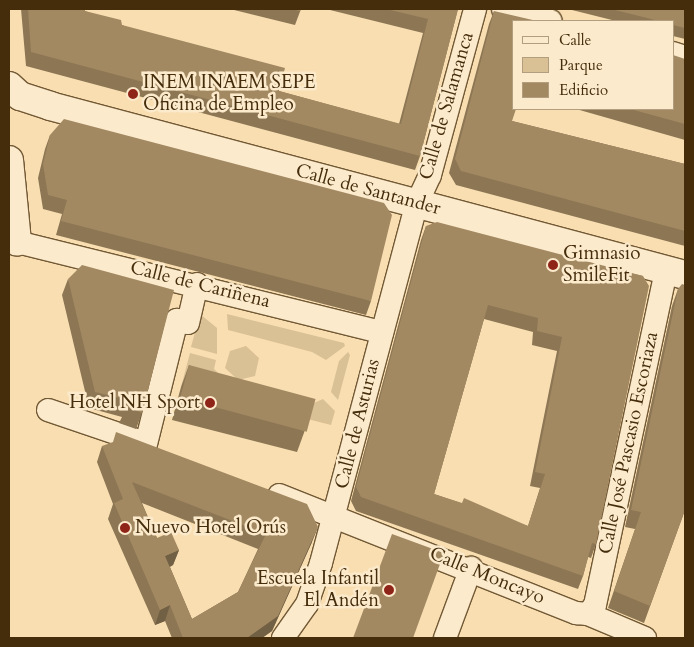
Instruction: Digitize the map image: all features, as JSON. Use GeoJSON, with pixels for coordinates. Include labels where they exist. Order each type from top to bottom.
{"type":"FeatureCollection","features":[{"type":"Feature","properties":{"kind":"main road","name":"Calle de Santander"},"geometry":{"type":"LineString","coordinates":[[13,95],[676,272]]}},
{"type":"Feature","properties":{"kind":"main road"},"geometry":{"type":"LineString","coordinates":[[9,160],[18,242]]}},
{"type":"Feature","properties":{"kind":"street","name":"Calle de Salamanca"},"geometry":{"type":"LineString","coordinates":[[417,203],[430,175],[475,9]]}},
{"type":"Feature","properties":{"kind":"street"},"geometry":{"type":"LineString","coordinates":[[503,9],[547,20]]}},
{"type":"Feature","properties":{"kind":"street","name":"Calle de Asturias"},"geometry":{"type":"LineString","coordinates":[[283,638],[307,604],[334,516],[417,203]]}},
{"type":"Feature","properties":{"kind":"street","name":"Calle de Cariñena"},"geometry":{"type":"LineString","coordinates":[[18,242],[198,284],[382,332]]}},
{"type":"Feature","properties":{"kind":"street","name":"Calle José Pascasio Escoriaza"},"geometry":{"type":"LineString","coordinates":[[588,614],[595,605],[676,272]]}},
{"type":"Feature","properties":{"kind":"street"},"geometry":{"type":"LineString","coordinates":[[48,410],[155,448],[167,361],[177,320],[188,323],[198,284]]}},
{"type":"Feature","properties":{"kind":"street","name":"Calle Moncayo"},"geometry":{"type":"LineString","coordinates":[[254,485],[471,568],[576,614],[588,614],[646,638]]}},
{"type":"Feature","properties":{"kind":"street"},"geometry":{"type":"LineString","coordinates":[[445,638],[471,568]]}},
{"type":"Feature","properties":{"kind":"green space"},"geometry":{"type":"Polygon","coordinates":[[[200,314],[217,328],[217,354],[191,347],[200,314]]]}},
{"type":"Feature","properties":{"kind":"green space"},"geometry":{"type":"Polygon","coordinates":[[[227,314],[344,343],[345,346],[326,360],[312,352],[228,330],[227,314]]]}},
{"type":"Feature","properties":{"kind":"green space"},"geometry":{"type":"Polygon","coordinates":[[[246,346],[259,358],[255,376],[238,380],[225,368],[230,351],[246,346]]]}},
{"type":"Feature","properties":{"kind":"green space"},"geometry":{"type":"Polygon","coordinates":[[[348,352],[350,355],[338,400],[331,392],[339,361],[348,352]]]}},
{"type":"Feature","properties":{"kind":"green space"},"geometry":{"type":"Polygon","coordinates":[[[190,353],[216,360],[214,369],[235,389],[309,405],[323,399],[335,411],[331,425],[181,387],[190,353]]]}},
{"type":"Feature","properties":{"kind":"building"},"geometry":{"type":"Polygon","coordinates":[[[28,9],[85,9],[85,11],[121,20],[122,25],[285,68],[279,91],[401,124],[428,19],[386,9],[458,9],[420,156],[31,52],[28,9]]]}},
{"type":"Feature","properties":{"kind":"building"},"geometry":{"type":"Polygon","coordinates":[[[611,9],[685,9],[685,28],[674,25],[674,20],[655,20],[611,9]]]}},
{"type":"Feature","properties":{"kind":"building"},"geometry":{"type":"Polygon","coordinates":[[[494,11],[533,20],[512,20],[512,110],[516,110],[512,121],[685,164],[685,231],[461,171],[455,159],[494,11]]]}},
{"type":"Feature","properties":{"kind":"building"},"geometry":{"type":"Polygon","coordinates":[[[674,55],[685,59],[685,124],[634,110],[674,110],[674,55]]]}},
{"type":"Feature","properties":{"kind":"building"},"geometry":{"type":"Polygon","coordinates":[[[64,119],[384,203],[392,215],[371,301],[61,221],[67,200],[48,195],[43,164],[50,135],[64,119]]]}},
{"type":"Feature","properties":{"kind":"building"},"geometry":{"type":"Polygon","coordinates":[[[437,222],[643,276],[649,286],[596,544],[592,543],[583,576],[361,497],[356,487],[426,226],[437,222]],[[488,305],[434,494],[462,503],[464,498],[528,526],[545,474],[535,472],[562,337],[537,331],[538,318],[488,305]]]}},
{"type":"Feature","properties":{"kind":"building"},"geometry":{"type":"Polygon","coordinates":[[[82,265],[174,290],[142,413],[125,406],[128,400],[95,392],[68,279],[82,265]]]}},
{"type":"Feature","properties":{"kind":"building"},"geometry":{"type":"Polygon","coordinates":[[[682,284],[685,285],[685,510],[650,606],[614,591],[641,512],[631,510],[678,289],[682,284]]]}},
{"type":"Feature","properties":{"kind":"building"},"geometry":{"type":"Polygon","coordinates":[[[189,365],[316,399],[307,432],[180,398],[189,365]]]}},
{"type":"Feature","properties":{"kind":"building"},"geometry":{"type":"Polygon","coordinates":[[[116,432],[307,504],[318,527],[278,616],[247,638],[183,638],[170,605],[160,610],[114,503],[123,499],[102,446],[113,442],[116,432]],[[132,482],[157,538],[171,532],[179,550],[165,556],[192,619],[238,592],[266,534],[132,482]]]}},
{"type":"Feature","properties":{"kind":"building"},"geometry":{"type":"Polygon","coordinates":[[[392,534],[444,553],[413,638],[353,638],[392,534]]]}},
{"type":"Feature","properties":{"kind":"place","name":"INEM INAEM SEPE Oficina de Empleo"},"geometry":{"type":"Point","coordinates":[133,94]}},
{"type":"Feature","properties":{"kind":"place","name":"Gimnasio SmileFit"},"geometry":{"type":"Point","coordinates":[553,265]}},
{"type":"Feature","properties":{"kind":"place","name":"Hotel NH Sport"},"geometry":{"type":"Point","coordinates":[210,403]}},
{"type":"Feature","properties":{"kind":"place","name":"Nuevo Hotel Orús"},"geometry":{"type":"Point","coordinates":[125,528]}},
{"type":"Feature","properties":{"kind":"place","name":"Escuela Infantil El Andén"},"geometry":{"type":"Point","coordinates":[389,590]}}]}
